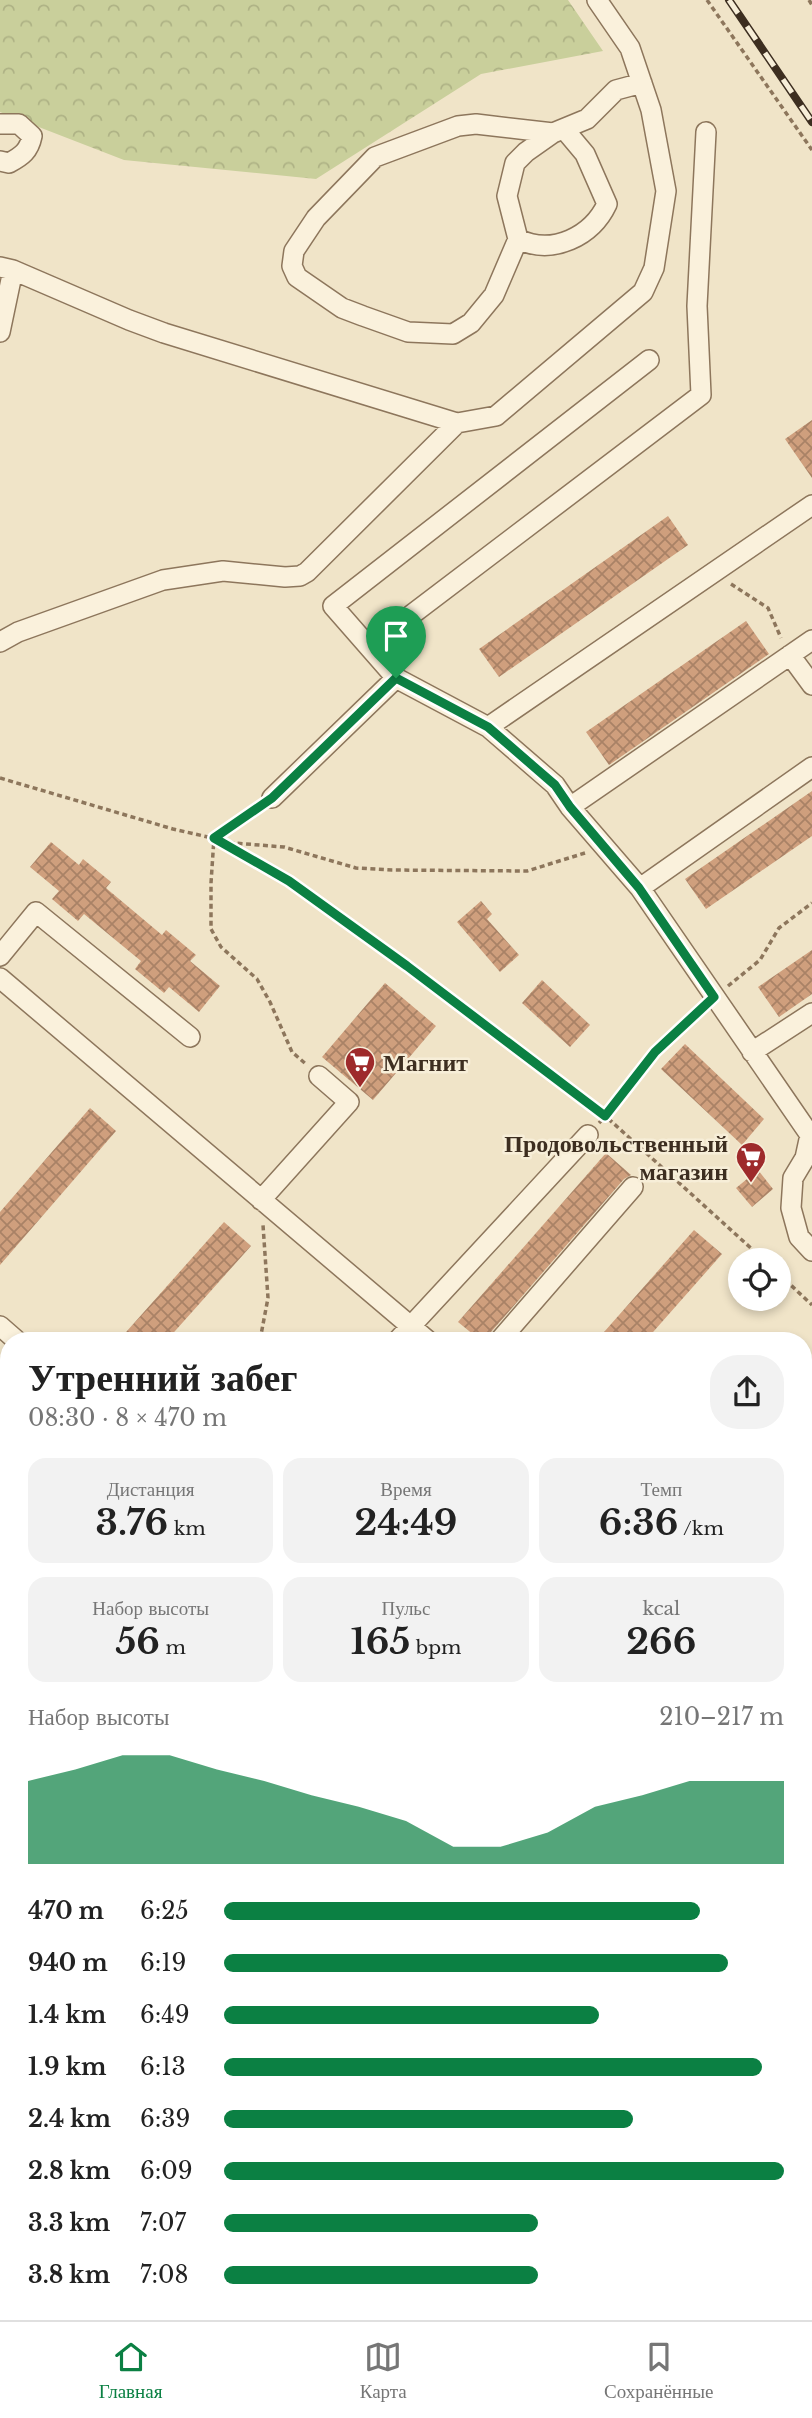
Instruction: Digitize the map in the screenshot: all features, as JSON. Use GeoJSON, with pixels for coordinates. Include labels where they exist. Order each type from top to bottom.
{"type":"FeatureCollection","features":[{"type":"Feature","properties":{"kind":"street"},"geometry":{"type":"LineString","coordinates":[[0,332],[7,268],[164,333],[457,423],[496,415],[643,292],[653,268],[666,191],[651,110],[630,48],[597,0]]}},
{"type":"Feature","properties":{"kind":"street"},"geometry":{"type":"LineString","coordinates":[[518,239],[527,243],[564,244],[582,234],[601,216],[607,204],[585,154],[558,131],[476,124],[458,126],[375,157],[316,218],[294,251],[292,266],[297,277],[342,308],[408,331],[433,335],[453,334],[471,323],[494,295],[518,239],[507,196],[515,163],[526,152],[558,131],[587,119],[616,90],[642,83]]}},
{"type":"Feature","properties":{"kind":"street"},"geometry":{"type":"LineString","coordinates":[[0,124],[19,124],[32,136],[30,148],[22,156],[9,163],[0,161]]}},
{"type":"Feature","properties":{"kind":"street"},"geometry":{"type":"LineString","coordinates":[[369,647],[701,395],[697,293],[706,132]]}},
{"type":"Feature","properties":{"kind":"street"},"geometry":{"type":"LineString","coordinates":[[649,360],[333,606],[396,678],[488,727],[555,785],[570,807],[639,888],[811,1135],[805,1158],[793,1178],[791,1208],[799,1237],[812,1251]]}},
{"type":"Feature","properties":{"kind":"street"},"geometry":{"type":"LineString","coordinates":[[0,642],[18,632],[163,580],[223,571],[300,576],[457,423]]}},
{"type":"Feature","properties":{"kind":"street"},"geometry":{"type":"LineString","coordinates":[[488,727],[812,505]]}},
{"type":"Feature","properties":{"kind":"street"},"geometry":{"type":"LineString","coordinates":[[570,807],[812,640]]}},
{"type":"Feature","properties":{"kind":"street"},"geometry":{"type":"LineString","coordinates":[[790,655],[812,685]]}},
{"type":"Feature","properties":{"kind":"street"},"geometry":{"type":"LineString","coordinates":[[272,798],[396,678]]}},
{"type":"Feature","properties":{"kind":"street"},"geometry":{"type":"LineString","coordinates":[[639,888],[812,767]]}},
{"type":"Feature","properties":{"kind":"street"},"geometry":{"type":"LineString","coordinates":[[0,956],[36,912],[190,1037]]}},
{"type":"Feature","properties":{"kind":"street"},"geometry":{"type":"LineString","coordinates":[[0,978],[261,1200],[402,1332]]}},
{"type":"Feature","properties":{"kind":"street"},"geometry":{"type":"LineString","coordinates":[[752,1052],[812,1013]]}},
{"type":"Feature","properties":{"kind":"street"},"geometry":{"type":"LineString","coordinates":[[261,1200],[349,1102],[319,1076]]}},
{"type":"Feature","properties":{"kind":"street"},"geometry":{"type":"LineString","coordinates":[[406,1332],[588,1135]]}},
{"type":"Feature","properties":{"kind":"street"},"geometry":{"type":"LineString","coordinates":[[507,1332],[633,1187]]}},
{"type":"Feature","properties":{"kind":"path"},"geometry":{"type":"LineString","coordinates":[[706,0],[812,149]]}},
{"type":"Feature","properties":{"kind":"path"},"geometry":{"type":"LineString","coordinates":[[809,0],[812,5]]}},
{"type":"Feature","properties":{"kind":"path"},"geometry":{"type":"LineString","coordinates":[[713,573],[768,608],[790,655]]}},
{"type":"Feature","properties":{"kind":"path"},"geometry":{"type":"LineString","coordinates":[[0,778],[173,829],[234,843],[284,847],[356,867],[392,870],[527,871],[606,849]]}},
{"type":"Feature","properties":{"kind":"path"},"geometry":{"type":"LineString","coordinates":[[214,838],[272,798]]}},
{"type":"Feature","properties":{"kind":"path"},"geometry":{"type":"LineString","coordinates":[[214,838],[211,929],[221,947],[257,979],[292,1052],[319,1076]]}},
{"type":"Feature","properties":{"kind":"path"},"geometry":{"type":"LineString","coordinates":[[214,838],[289,881],[407,966],[605,1116],[751,1248]]}},
{"type":"Feature","properties":{"kind":"path"},"geometry":{"type":"LineString","coordinates":[[588,1135],[655,1052],[714,997],[760,960],[779,928],[812,904]]}},
{"type":"Feature","properties":{"kind":"path"},"geometry":{"type":"LineString","coordinates":[[261,1200],[268,1298],[262,1332]]}},
{"type":"Feature","properties":{"kind":"path"},"geometry":{"type":"LineString","coordinates":[[791,1285],[812,1305]]}},
{"type":"Feature","properties":{"kind":"green space"},"geometry":{"type":"Polygon","coordinates":[[[0,0],[568,0],[603,51],[481,74],[316,179],[124,160],[0,112],[0,0]]]}},
{"type":"Feature","properties":{"kind":"building"},"geometry":{"type":"Polygon","coordinates":[[[812,420],[812,478],[785,439],[812,420]]]}},
{"type":"Feature","properties":{"kind":"building"},"geometry":{"type":"Polygon","coordinates":[[[668,516],[688,545],[499,677],[479,649],[668,516]]]}},
{"type":"Feature","properties":{"kind":"building"},"geometry":{"type":"Polygon","coordinates":[[[746,621],[769,654],[609,765],[586,732],[746,621]]]}},
{"type":"Feature","properties":{"kind":"building"},"geometry":{"type":"Polygon","coordinates":[[[812,791],[812,836],[706,909],[685,879],[812,791]]]}},
{"type":"Feature","properties":{"kind":"building"},"geometry":{"type":"Polygon","coordinates":[[[51,842],[79,865],[83,859],[111,882],[106,888],[162,935],[166,930],[196,955],[190,961],[220,986],[199,1012],[169,987],[164,993],[135,969],[141,961],[84,914],[78,921],[52,899],[59,891],[30,867],[51,842]]]}},
{"type":"Feature","properties":{"kind":"building"},"geometry":{"type":"Polygon","coordinates":[[[481,901],[492,914],[487,919],[519,955],[500,972],[457,922],[481,901]]]}},
{"type":"Feature","properties":{"kind":"building"},"geometry":{"type":"Polygon","coordinates":[[[812,950],[812,994],[779,1017],[758,987],[812,950]]]}},
{"type":"Feature","properties":{"kind":"building"},"geometry":{"type":"Polygon","coordinates":[[[542,980],[590,1025],[570,1047],[522,1003],[542,980]]]}},
{"type":"Feature","properties":{"kind":"building"},"geometry":{"type":"Polygon","coordinates":[[[385,983],[436,1026],[373,1100],[322,1057],[385,983]]]}},
{"type":"Feature","properties":{"kind":"building"},"geometry":{"type":"Polygon","coordinates":[[[685,1044],[764,1119],[742,1145],[661,1069],[685,1044]]]}},
{"type":"Feature","properties":{"kind":"building"},"geometry":{"type":"Polygon","coordinates":[[[90,1108],[116,1131],[0,1265],[0,1212],[90,1108]]]}},
{"type":"Feature","properties":{"kind":"building"},"geometry":{"type":"Polygon","coordinates":[[[606,1153],[631,1175],[624,1179],[491,1332],[470,1332],[458,1322],[606,1153]]]}},
{"type":"Feature","properties":{"kind":"building","name":"Продовольственный магазин"},"geometry":{"type":"Polygon","coordinates":[[[758,1170],[773,1189],[752,1207],[736,1188],[758,1170]]]}},
{"type":"Feature","properties":{"kind":"building"},"geometry":{"type":"Polygon","coordinates":[[[224,1222],[251,1246],[174,1332],[126,1332],[224,1222]]]}},
{"type":"Feature","properties":{"kind":"building"},"geometry":{"type":"Polygon","coordinates":[[[694,1230],[722,1254],[653,1332],[604,1332],[694,1230]]]}},
{"type":"Feature","properties":{"kind":"railway"},"geometry":{"type":"LineString","coordinates":[[729,0],[812,122]]}},
{"type":"Feature","properties":{"kind":"place","name":"Магнит"},"geometry":{"type":"Point","coordinates":[360,1089]}},
{"type":"Feature","properties":{"kind":"place","name":"Продовольственный магазин"},"geometry":{"type":"Point","coordinates":[751,1184]}},
{"type":"Feature","properties":{"kind":"route"},"geometry":{"type":"LineString","coordinates":[[396,678],[488,727],[555,785],[570,807],[639,888],[714,997],[655,1052],[605,1116],[407,966],[289,881],[214,838],[272,798],[396,678]]}}]}
